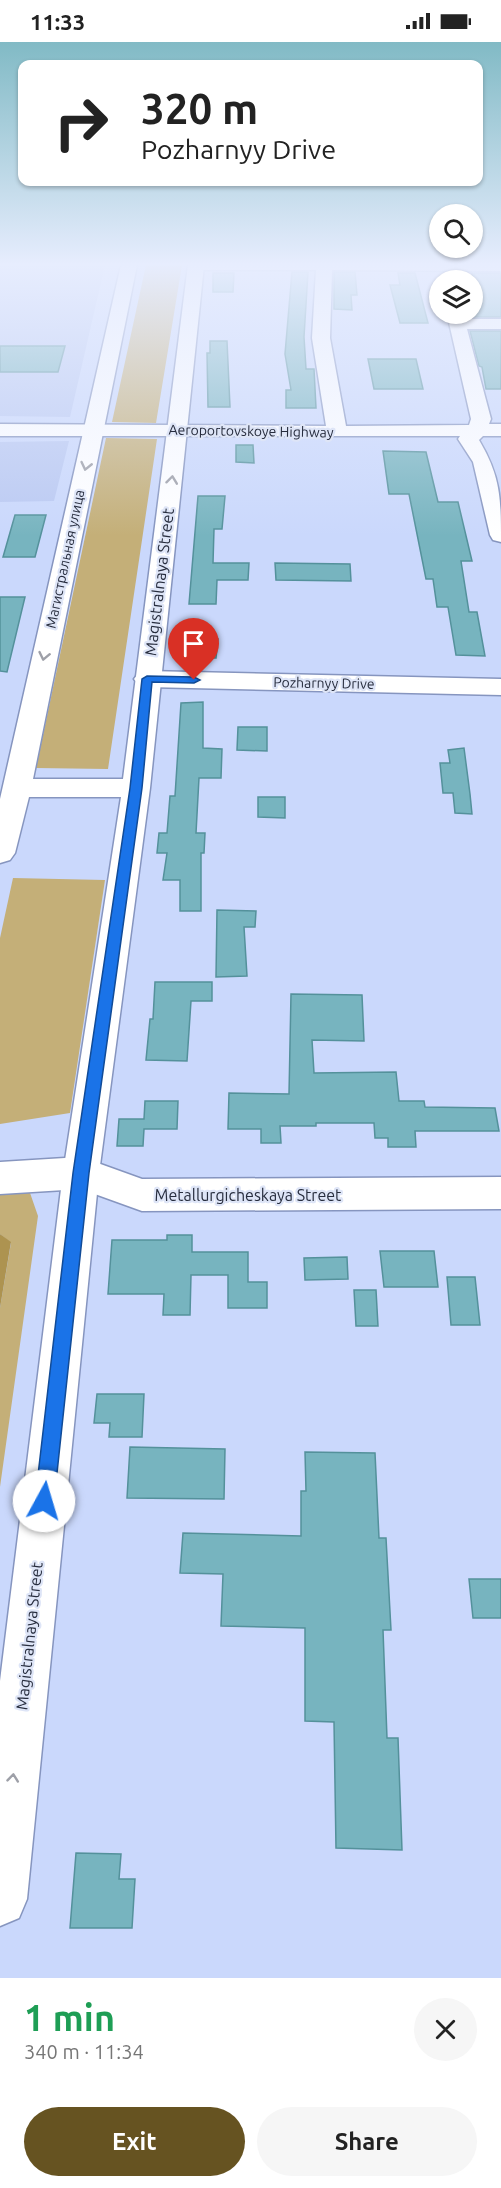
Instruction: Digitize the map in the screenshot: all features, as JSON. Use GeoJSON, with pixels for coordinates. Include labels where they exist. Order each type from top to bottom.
{"type":"FeatureCollection","features":[{"type":"Feature","properties":{"kind":"main road","name":"Магистральная улица"},"geometry":{"type":"LineString","coordinates":[[0,854],[17,788],[110,355]]}},
{"type":"Feature","properties":{"kind":"main road","name":"Magistralnaya Street"},"geometry":{"type":"LineString","coordinates":[[0,1899],[81,1173],[136,788],[186,355]]}},
{"type":"Feature","properties":{"kind":"main road"},"geometry":{"type":"LineString","coordinates":[[324,355],[336,432]]}},
{"type":"Feature","properties":{"kind":"main road"},"geometry":{"type":"LineString","coordinates":[[465,355],[481,419],[476,432],[468,439],[483,462],[501,535]]}},
{"type":"Feature","properties":{"kind":"main road","name":"Aeroportovskoye Highway"},"geometry":{"type":"LineString","coordinates":[[0,430],[336,432],[501,430]]}},
{"type":"Feature","properties":{"kind":"main road","name":"Pozharnyy Drive"},"geometry":{"type":"LineString","coordinates":[[147,679],[501,687]]}},
{"type":"Feature","properties":{"kind":"main road"},"geometry":{"type":"LineString","coordinates":[[17,788],[136,788]]}},
{"type":"Feature","properties":{"kind":"main road","name":"Metallurgicheskaya Street"},"geometry":{"type":"LineString","coordinates":[[0,1178],[81,1173],[142,1195],[501,1193]]}},
{"type":"Feature","properties":{"kind":"shaded area"},"geometry":{"type":"Polygon","coordinates":[[[0,355],[84,355],[70,417],[0,416],[0,355]]]}},
{"type":"Feature","properties":{"kind":"shaded area"},"geometry":{"type":"Polygon","coordinates":[[[126,355],[167,355],[156,423],[112,422],[126,355]]]}},
{"type":"Feature","properties":{"kind":"shaded area"},"geometry":{"type":"Polygon","coordinates":[[[106,438],[157,439],[108,769],[36,768],[106,438]]]}},
{"type":"Feature","properties":{"kind":"shaded area"},"geometry":{"type":"Polygon","coordinates":[[[69,441],[54,501],[0,502],[0,442],[69,441]]]}},
{"type":"Feature","properties":{"kind":"shaded area"},"geometry":{"type":"Polygon","coordinates":[[[13,878],[105,880],[70,1113],[0,1124],[0,938],[13,878]]]}},
{"type":"Feature","properties":{"kind":"shaded area"},"geometry":{"type":"Polygon","coordinates":[[[0,1190],[29,1190],[38,1216],[0,1487],[0,1308],[11,1243],[0,1234],[0,1190]]]}},
{"type":"Feature","properties":{"kind":"shaded area"},"geometry":{"type":"Polygon","coordinates":[[[0,1234],[11,1242],[0,1308],[0,1234]]]}},
{"type":"Feature","properties":{"kind":"building"},"geometry":{"type":"Polygon","coordinates":[[[0,355],[62,355],[58,372],[0,372],[0,355]]]}},
{"type":"Feature","properties":{"kind":"building"},"geometry":{"type":"Polygon","coordinates":[[[207,355],[228,355],[230,407],[208,407],[207,355]]]}},
{"type":"Feature","properties":{"kind":"building"},"geometry":{"type":"Polygon","coordinates":[[[285,355],[305,355],[306,369],[314,369],[316,408],[286,408],[286,390],[291,390],[285,355]]]}},
{"type":"Feature","properties":{"kind":"building"},"geometry":{"type":"Polygon","coordinates":[[[476,355],[501,355],[501,389],[486,389],[482,367],[479,366],[476,355]]]}},
{"type":"Feature","properties":{"kind":"building"},"geometry":{"type":"Polygon","coordinates":[[[368,359],[416,359],[423,389],[374,389],[368,359]]]}},
{"type":"Feature","properties":{"kind":"building"},"geometry":{"type":"Polygon","coordinates":[[[236,445],[253,445],[254,463],[236,462],[236,445]]]}},
{"type":"Feature","properties":{"kind":"building"},"geometry":{"type":"Polygon","coordinates":[[[383,451],[426,452],[438,502],[458,502],[472,561],[461,561],[469,612],[477,612],[485,656],[456,655],[448,607],[437,607],[433,579],[426,579],[409,494],[389,494],[383,451]]]}},
{"type":"Feature","properties":{"kind":"building"},"geometry":{"type":"Polygon","coordinates":[[[198,496],[225,496],[222,529],[214,529],[213,563],[249,563],[248,580],[217,580],[216,604],[189,604],[198,496]]]}},
{"type":"Feature","properties":{"kind":"building"},"geometry":{"type":"Polygon","coordinates":[[[15,515],[46,515],[35,557],[3,557],[15,515]]]}},
{"type":"Feature","properties":{"kind":"building"},"geometry":{"type":"Polygon","coordinates":[[[275,563],[350,564],[351,581],[276,580],[275,563]]]}},
{"type":"Feature","properties":{"kind":"building"},"geometry":{"type":"Polygon","coordinates":[[[0,597],[25,597],[7,672],[0,671],[0,597]]]}},
{"type":"Feature","properties":{"kind":"building"},"geometry":{"type":"Polygon","coordinates":[[[196,638],[218,639],[216,658],[194,658],[196,638]]]}},
{"type":"Feature","properties":{"kind":"building"},"geometry":{"type":"Polygon","coordinates":[[[203,702],[203,748],[222,749],[221,778],[199,778],[196,833],[205,833],[204,853],[201,853],[201,911],[180,911],[180,880],[163,880],[167,853],[157,853],[159,833],[167,833],[170,796],[175,796],[181,703],[203,702]]]}},
{"type":"Feature","properties":{"kind":"building"},"geometry":{"type":"Polygon","coordinates":[[[238,727],[267,727],[267,751],[237,750],[238,727]]]}},
{"type":"Feature","properties":{"kind":"building"},"geometry":{"type":"Polygon","coordinates":[[[464,748],[472,814],[455,813],[453,793],[443,793],[440,763],[450,763],[448,750],[464,748]]]}},
{"type":"Feature","properties":{"kind":"building"},"geometry":{"type":"Polygon","coordinates":[[[258,797],[285,797],[285,818],[258,817],[258,797]]]}},
{"type":"Feature","properties":{"kind":"building"},"geometry":{"type":"Polygon","coordinates":[[[217,910],[256,911],[255,927],[244,927],[247,976],[216,977],[217,910]]]}},
{"type":"Feature","properties":{"kind":"building"},"geometry":{"type":"Polygon","coordinates":[[[155,982],[212,982],[212,1001],[191,1001],[187,1061],[146,1060],[150,1019],[153,1019],[155,982]]]}},
{"type":"Feature","properties":{"kind":"building"},"geometry":{"type":"Polygon","coordinates":[[[291,994],[362,995],[364,1041],[312,1040],[314,1073],[396,1072],[399,1101],[424,1101],[425,1107],[495,1108],[499,1131],[415,1131],[416,1147],[388,1147],[388,1138],[375,1138],[374,1123],[316,1123],[316,1126],[280,1126],[281,1143],[261,1143],[261,1129],[228,1129],[229,1093],[289,1094],[291,994]]]}},
{"type":"Feature","properties":{"kind":"building"},"geometry":{"type":"Polygon","coordinates":[[[145,1101],[178,1101],[177,1129],[144,1129],[143,1146],[117,1146],[119,1119],[144,1119],[145,1101]]]}},
{"type":"Feature","properties":{"kind":"building"},"geometry":{"type":"Polygon","coordinates":[[[167,1235],[192,1235],[192,1252],[248,1252],[248,1282],[267,1282],[267,1308],[228,1308],[228,1275],[191,1275],[190,1315],[163,1315],[164,1294],[108,1294],[112,1240],[167,1240],[167,1235]]]}},
{"type":"Feature","properties":{"kind":"building"},"geometry":{"type":"Polygon","coordinates":[[[380,1251],[434,1251],[438,1287],[384,1287],[380,1251]]]}},
{"type":"Feature","properties":{"kind":"building"},"geometry":{"type":"Polygon","coordinates":[[[347,1257],[348,1279],[305,1280],[304,1258],[347,1257]]]}},
{"type":"Feature","properties":{"kind":"building"},"geometry":{"type":"Polygon","coordinates":[[[447,1277],[475,1277],[480,1325],[451,1325],[447,1277]]]}},
{"type":"Feature","properties":{"kind":"building"},"geometry":{"type":"Polygon","coordinates":[[[354,1290],[376,1290],[378,1326],[356,1326],[354,1290]]]}},
{"type":"Feature","properties":{"kind":"building"},"geometry":{"type":"Polygon","coordinates":[[[97,1394],[144,1394],[142,1437],[109,1437],[110,1423],[94,1423],[97,1394]]]}},
{"type":"Feature","properties":{"kind":"building"},"geometry":{"type":"Polygon","coordinates":[[[130,1447],[225,1449],[224,1499],[127,1498],[130,1447]]]}},
{"type":"Feature","properties":{"kind":"building"},"geometry":{"type":"Polygon","coordinates":[[[305,1452],[375,1453],[379,1538],[386,1538],[391,1630],[383,1630],[387,1738],[398,1738],[402,1850],[336,1848],[334,1722],[305,1721],[305,1628],[221,1626],[223,1574],[180,1573],[183,1533],[301,1536],[301,1491],[306,1491],[305,1452]]]}},
{"type":"Feature","properties":{"kind":"building"},"geometry":{"type":"Polygon","coordinates":[[[469,1579],[501,1579],[501,1618],[473,1618],[469,1579]]]}},
{"type":"Feature","properties":{"kind":"building"},"geometry":{"type":"Polygon","coordinates":[[[76,1853],[121,1854],[119,1879],[135,1879],[132,1928],[70,1928],[76,1853]]]}},
{"type":"Feature","properties":{"kind":"route"},"geometry":{"type":"LineString","coordinates":[[44,1501],[81,1173],[136,788],[147,679],[194,680]]}}]}
